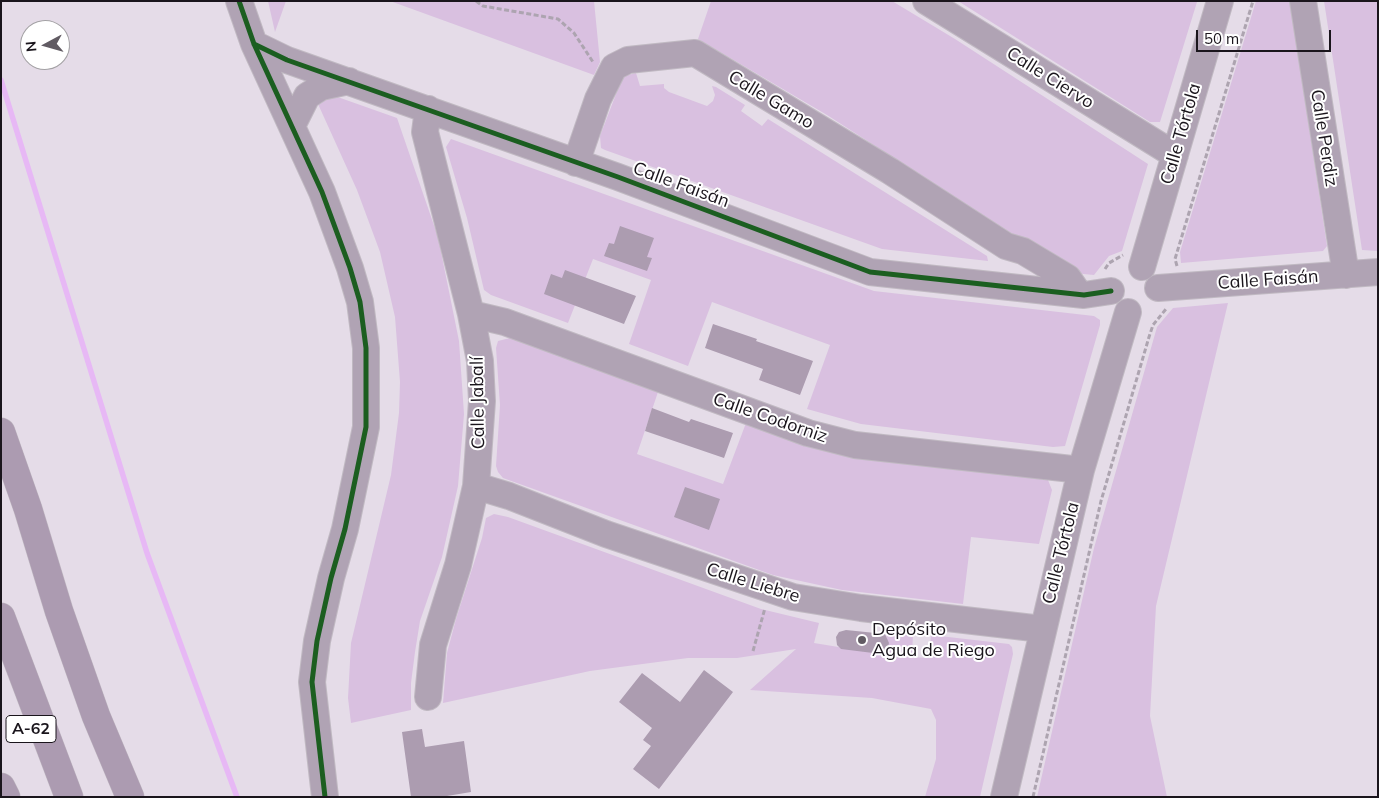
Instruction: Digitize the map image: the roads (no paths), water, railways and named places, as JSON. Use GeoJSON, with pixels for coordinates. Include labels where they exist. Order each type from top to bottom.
{"type":"FeatureCollection","features":[{"type":"Feature","properties":{"kind":"highway"},"geometry":{"type":"LineString","coordinates":[[1,432],[28,509],[59,611],[96,716],[130,797]]}},
{"type":"Feature","properties":{"kind":"highway"},"geometry":{"type":"LineString","coordinates":[[1,480],[59,611]]}},
{"type":"Feature","properties":{"kind":"highway"},"geometry":{"type":"LineString","coordinates":[[1,617],[69,797]]}},
{"type":"Feature","properties":{"kind":"highway","name":"A-62"},"geometry":{"type":"LineString","coordinates":[[1,661],[61,797]]}},
{"type":"Feature","properties":{"kind":"highway"},"geometry":{"type":"LineString","coordinates":[[1,787],[6,797]]}},
{"type":"Feature","properties":{"kind":"street"},"geometry":{"type":"LineString","coordinates":[[239,1],[254,44],[322,192],[350,268],[360,302],[366,348],[366,427],[345,530],[331,578],[312,682],[325,797]]}},
{"type":"Feature","properties":{"kind":"street","name":"Calle Ciervo"},"geometry":{"type":"LineString","coordinates":[[926,1],[1175,155]]}},
{"type":"Feature","properties":{"kind":"street","name":"Calle Tórtola"},"geometry":{"type":"LineString","coordinates":[[1142,267],[1220,1]]}},
{"type":"Feature","properties":{"kind":"street","name":"Calle Perdiz"},"geometry":{"type":"LineString","coordinates":[[1303,1],[1346,275]]}},
{"type":"Feature","properties":{"kind":"street","name":"Calle Faisán"},"geometry":{"type":"LineString","coordinates":[[254,44],[287,60],[428,108],[870,272],[1079,294],[1111,291]]}},
{"type":"Feature","properties":{"kind":"street","name":"Calle Gamo"},"geometry":{"type":"LineString","coordinates":[[576,163],[598,99],[614,66],[628,60],[695,53],[890,171],[1006,246],[1023,251],[1068,278],[1079,294]]}},
{"type":"Feature","properties":{"kind":"street"},"geometry":{"type":"LineString","coordinates":[[292,126],[308,96],[321,87],[349,81]]}},
{"type":"Feature","properties":{"kind":"street","name":"Calle Jabalí"},"geometry":{"type":"LineString","coordinates":[[428,108],[425,132],[471,314],[480,361],[482,401],[476,486],[458,565],[432,644],[428,697]]}},
{"type":"Feature","properties":{"kind":"street"},"geometry":{"type":"LineString","coordinates":[[1006,246],[1011,266],[1010,287]]}},
{"type":"Feature","properties":{"kind":"street"},"geometry":{"type":"LineString","coordinates":[[1142,267],[1150,272],[1164,296],[1155,299],[1149,308],[1139,312],[1128,312],[1114,300],[1111,291],[1117,274],[1124,268],[1142,267]]}},
{"type":"Feature","properties":{"kind":"street","name":"Calle Faisán"},"geometry":{"type":"LineString","coordinates":[[1164,296],[1378,272]]}},
{"type":"Feature","properties":{"kind":"street","name":"Calle Tórtola"},"geometry":{"type":"LineString","coordinates":[[1004,797],[1042,628],[1081,470],[1128,312]]}},
{"type":"Feature","properties":{"kind":"street","name":"Calle Codorniz"},"geometry":{"type":"LineString","coordinates":[[471,314],[505,322],[808,433],[836,441],[855,445],[1081,470]]}},
{"type":"Feature","properties":{"kind":"street","name":"Calle Liebre"},"geometry":{"type":"LineString","coordinates":[[476,486],[509,496],[606,534],[793,597],[861,608],[1042,628]]}},
{"type":"Feature","properties":{"kind":"waterway"},"geometry":{"type":"LineString","coordinates":[[1,80],[147,553],[237,797]]}},
{"type":"Feature","properties":{"kind":"place","name":"Depósito Agua de Riego"},"geometry":{"type":"Point","coordinates":[862,640]}}]}
